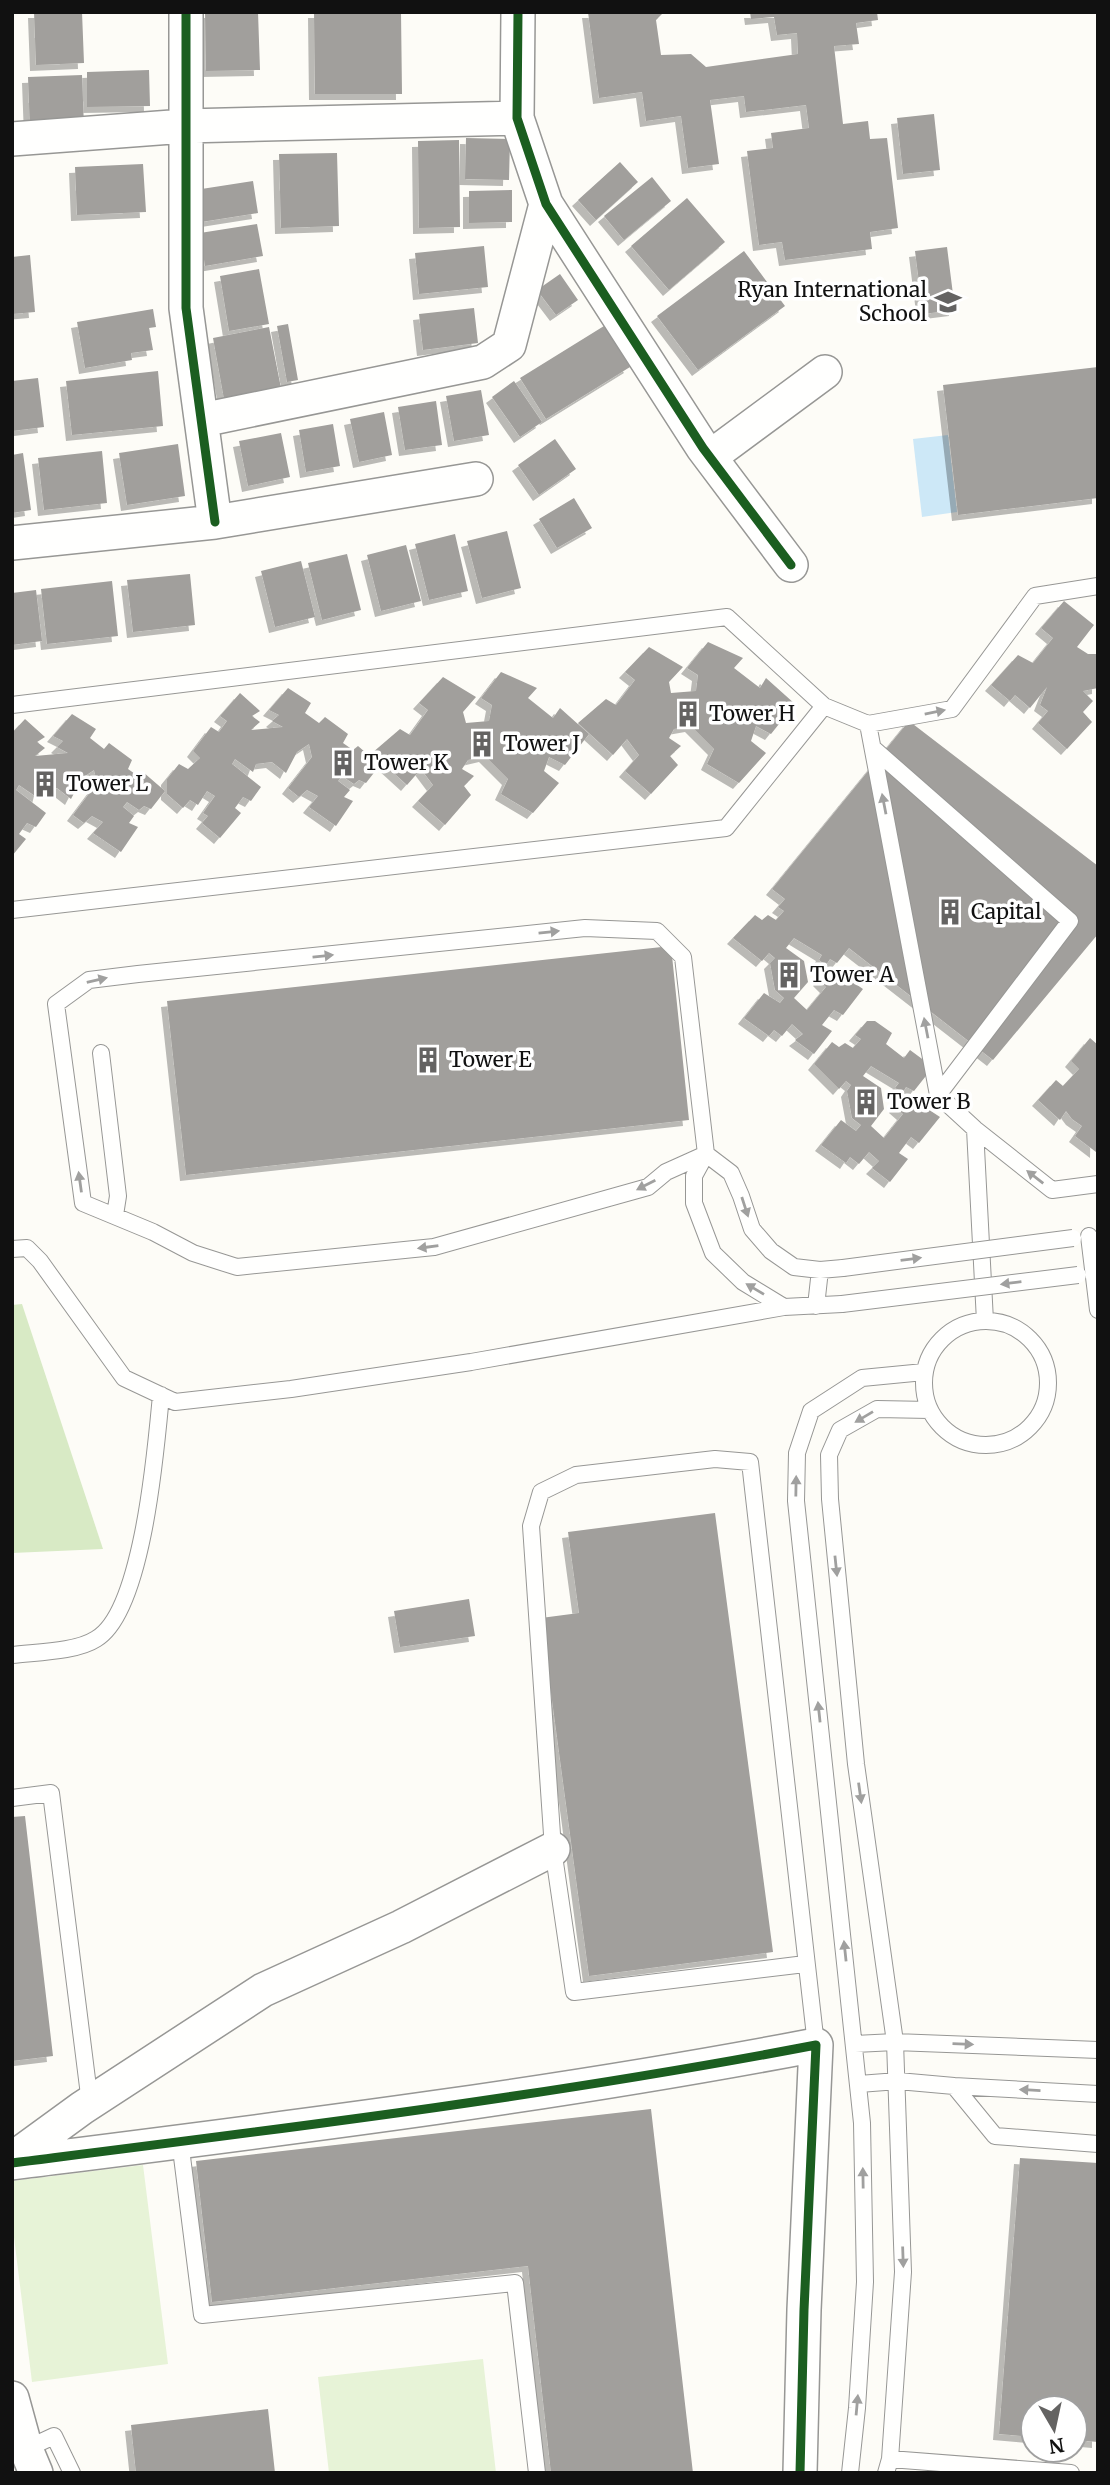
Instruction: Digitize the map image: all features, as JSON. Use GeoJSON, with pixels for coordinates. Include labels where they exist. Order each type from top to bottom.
{"type":"FeatureCollection","features":[{"type":"Feature","properties":{"kind":"street"},"geometry":{"type":"LineString","coordinates":[[186,12],[186,307],[215,522]]}},
{"type":"Feature","properties":{"kind":"street"},"geometry":{"type":"LineString","coordinates":[[518,12],[517,118],[547,204],[709,457],[791,565]]}},
{"type":"Feature","properties":{"kind":"street"},"geometry":{"type":"LineString","coordinates":[[12,139],[185,126],[517,118]]}},
{"type":"Feature","properties":{"kind":"street"},"geometry":{"type":"LineString","coordinates":[[202,420],[483,362],[509,345],[547,204]]}},
{"type":"Feature","properties":{"kind":"street"},"geometry":{"type":"LineString","coordinates":[[709,457],[825,372]]}},
{"type":"Feature","properties":{"kind":"street"},"geometry":{"type":"LineString","coordinates":[[12,543],[215,522],[476,479]]}},
{"type":"Feature","properties":{"kind":"street"},"geometry":{"type":"LineString","coordinates":[[12,2161],[90,2104],[263,1990],[401,1927],[553,1849]]}},
{"type":"Feature","properties":{"kind":"street"},"geometry":{"type":"LineString","coordinates":[[12,2161],[180,2141],[675,2072],[816,2045],[800,2473]]}},
{"type":"Feature","properties":{"kind":"street"},"geometry":{"type":"LineString","coordinates":[[12,2398],[38,2453]]}},
{"type":"Feature","properties":{"kind":"lane"},"geometry":{"type":"LineString","coordinates":[[12,705],[437,655],[727,617],[824,706],[867,724],[952,709],[1035,596],[1098,586]]}},
{"type":"Feature","properties":{"kind":"lane"},"geometry":{"type":"LineString","coordinates":[[12,909],[726,828],[824,706]]}},
{"type":"Feature","properties":{"kind":"lane"},"geometry":{"type":"LineString","coordinates":[[867,724],[938,1095],[975,1129],[1052,1191],[1098,1184]]}},
{"type":"Feature","properties":{"kind":"lane"},"geometry":{"type":"LineString","coordinates":[[874,750],[1070,921],[938,1095]]}},
{"type":"Feature","properties":{"kind":"lane"},"geometry":{"type":"LineString","coordinates":[[706,1154],[666,1172],[648,1187],[434,1247],[237,1267],[193,1253],[153,1232],[83,1203],[56,1004],[89,980],[138,974],[585,928],[657,931],[684,957],[706,1154],[694,1176],[694,1203],[713,1253],[743,1282],[783,1307]]}},
{"type":"Feature","properties":{"kind":"lane"},"geometry":{"type":"LineString","coordinates":[[101,1053],[118,1196],[114,1215]]}},
{"type":"Feature","properties":{"kind":"lane"},"geometry":{"type":"LineString","coordinates":[[975,1129],[985,1321]]}},
{"type":"Feature","properties":{"kind":"lane"},"geometry":{"type":"LineString","coordinates":[[706,1154],[731,1173],[752,1229],[771,1251],[794,1266],[843,1268],[1087,1236],[1090,1274],[1098,1310]]}},
{"type":"Feature","properties":{"kind":"lane"},"geometry":{"type":"LineString","coordinates":[[14,1245],[27,1248],[40,1261],[124,1378],[175,1402],[291,1389],[471,1362],[783,1307],[842,1304],[1090,1274]]}},
{"type":"Feature","properties":{"kind":"lane"},"geometry":{"type":"LineString","coordinates":[[816,1306],[820,1269]]}},
{"type":"Feature","properties":{"kind":"lane"},"geometry":{"type":"LineString","coordinates":[[985,1321],[1007,1324],[1025,1334],[1040,1350],[1048,1370],[1048,1391],[1042,1411],[1031,1427],[1015,1439],[996,1445],[976,1445],[957,1438],[941,1427],[930,1410],[924,1391],[924,1372],[932,1352],[946,1336],[964,1325],[985,1321]]}},
{"type":"Feature","properties":{"kind":"lane"},"geometry":{"type":"LineString","coordinates":[[850,2473],[865,2282],[859,2084],[796,1501],[797,1453],[811,1411],[862,1378],[924,1372]]}},
{"type":"Feature","properties":{"kind":"lane"},"geometry":{"type":"LineString","coordinates":[[12,1655],[89,1643],[106,1632],[114,1620],[134,1573],[153,1480],[161,1395]]}},
{"type":"Feature","properties":{"kind":"lane"},"geometry":{"type":"LineString","coordinates":[[930,1410],[877,1409],[840,1430],[830,1455],[830,1499],[856,1765],[895,2042],[898,2081],[903,2272],[888,2466],[1071,2473]]}},
{"type":"Feature","properties":{"kind":"lane"},"geometry":{"type":"LineString","coordinates":[[805,1964],[574,1992],[553,1849],[531,1526],[541,1492],[576,1475],[715,1459],[750,1462],[816,2045]]}},
{"type":"Feature","properties":{"kind":"lane"},"geometry":{"type":"LineString","coordinates":[[825,1766],[856,1765]]}},
{"type":"Feature","properties":{"kind":"lane"},"geometry":{"type":"LineString","coordinates":[[12,1798],[51,1793],[90,2104]]}},
{"type":"Feature","properties":{"kind":"lane"},"geometry":{"type":"LineString","coordinates":[[855,2044],[895,2042],[1098,2050]]}},
{"type":"Feature","properties":{"kind":"lane"},"geometry":{"type":"LineString","coordinates":[[859,2084],[898,2081],[1098,2094]]}},
{"type":"Feature","properties":{"kind":"lane"},"geometry":{"type":"LineString","coordinates":[[954,2086],[995,2136],[1098,2144]]}},
{"type":"Feature","properties":{"kind":"lane"},"geometry":{"type":"LineString","coordinates":[[180,2141],[202,2315],[515,2283],[537,2473]]}},
{"type":"Feature","properties":{"kind":"lane"},"geometry":{"type":"LineString","coordinates":[[38,2453],[72,2473]]}},
{"type":"Feature","properties":{"kind":"green space"},"geometry":{"type":"Polygon","coordinates":[[[22,1304],[103,1549],[12,1553],[12,1305],[22,1304]]]}},
{"type":"Feature","properties":{"kind":"green space"},"geometry":{"type":"Polygon","coordinates":[[[143,2165],[168,2364],[32,2382],[12,2221],[12,2181],[143,2165]]]}},
{"type":"Feature","properties":{"kind":"green space"},"geometry":{"type":"Polygon","coordinates":[[[483,2359],[496,2473],[329,2473],[318,2377],[483,2359]]]}},
{"type":"Feature","properties":{"kind":"water"},"geometry":{"type":"Polygon","coordinates":[[[948,435],[957,512],[922,517],[913,439],[948,435]]]}},
{"type":"Feature","properties":{"kind":"building"},"geometry":{"type":"Polygon","coordinates":[[[34,12],[82,12],[84,63],[36,65],[34,12]]]}},
{"type":"Feature","properties":{"kind":"building"},"geometry":{"type":"Polygon","coordinates":[[[205,12],[258,12],[260,70],[206,71],[205,12]]]}},
{"type":"Feature","properties":{"kind":"building"},"geometry":{"type":"Polygon","coordinates":[[[314,12],[401,12],[402,94],[315,94],[314,12]]]}},
{"type":"Feature","properties":{"kind":"building"},"geometry":{"type":"Polygon","coordinates":[[[588,12],[664,12],[656,20],[661,55],[691,54],[706,67],[798,54],[797,33],[777,35],[774,17],[751,19],[750,12],[877,12],[878,20],[856,23],[859,44],[834,46],[843,124],[868,121],[870,139],[887,138],[898,228],[870,232],[872,249],[785,260],[782,242],[759,245],[747,151],[773,148],[771,133],[809,128],[806,105],[746,112],[744,96],[710,100],[719,164],[688,168],[681,116],[646,121],[642,92],[599,98],[588,12]]]}},
{"type":"Feature","properties":{"kind":"building"},"geometry":{"type":"Polygon","coordinates":[[[149,70],[150,106],[87,107],[87,72],[149,70]]]}},
{"type":"Feature","properties":{"kind":"building"},"geometry":{"type":"Polygon","coordinates":[[[82,75],[84,127],[30,130],[28,77],[82,75]]]}},
{"type":"Feature","properties":{"kind":"building"},"geometry":{"type":"Polygon","coordinates":[[[934,114],[940,170],[903,174],[897,118],[934,114]]]}},
{"type":"Feature","properties":{"kind":"building"},"geometry":{"type":"Polygon","coordinates":[[[466,138],[510,139],[509,180],[465,179],[466,138]]]}},
{"type":"Feature","properties":{"kind":"building"},"geometry":{"type":"Polygon","coordinates":[[[459,140],[460,227],[419,228],[418,141],[459,140]]]}},
{"type":"Feature","properties":{"kind":"building"},"geometry":{"type":"Polygon","coordinates":[[[337,153],[339,226],[281,228],[279,154],[337,153]]]}},
{"type":"Feature","properties":{"kind":"building"},"geometry":{"type":"Polygon","coordinates":[[[620,162],[638,182],[596,220],[578,200],[620,162]]]}},
{"type":"Feature","properties":{"kind":"building"},"geometry":{"type":"Polygon","coordinates":[[[143,164],[146,212],[77,215],[75,167],[143,164]]]}},
{"type":"Feature","properties":{"kind":"building"},"geometry":{"type":"Polygon","coordinates":[[[652,177],[671,201],[624,240],[604,216],[652,177]]]}},
{"type":"Feature","properties":{"kind":"building"},"geometry":{"type":"Polygon","coordinates":[[[253,181],[258,213],[201,222],[195,190],[253,181]]]}},
{"type":"Feature","properties":{"kind":"building"},"geometry":{"type":"Polygon","coordinates":[[[512,190],[512,222],[469,223],[469,191],[512,190]]]}},
{"type":"Feature","properties":{"kind":"building"},"geometry":{"type":"Polygon","coordinates":[[[687,198],[725,242],[669,290],[631,246],[687,198]]]}},
{"type":"Feature","properties":{"kind":"building"},"geometry":{"type":"Polygon","coordinates":[[[257,224],[263,256],[205,266],[200,233],[257,224]]]}},
{"type":"Feature","properties":{"kind":"building"},"geometry":{"type":"Polygon","coordinates":[[[484,246],[488,287],[419,294],[415,253],[484,246]]]}},
{"type":"Feature","properties":{"kind":"building"},"geometry":{"type":"Polygon","coordinates":[[[947,247],[955,310],[923,314],[915,251],[947,247]]]}},
{"type":"Feature","properties":{"kind":"building"},"geometry":{"type":"Polygon","coordinates":[[[744,251],[785,306],[698,370],[657,316],[744,251]]]}},
{"type":"Feature","properties":{"kind":"building"},"geometry":{"type":"Polygon","coordinates":[[[30,255],[35,312],[12,314],[12,257],[30,255]]]}},
{"type":"Feature","properties":{"kind":"building"},"geometry":{"type":"Polygon","coordinates":[[[259,269],[269,324],[229,331],[220,276],[259,269]]]}},
{"type":"Feature","properties":{"kind":"building"},"geometry":{"type":"Polygon","coordinates":[[[560,274],[578,300],[556,315],[537,290],[560,274]]]}},
{"type":"Feature","properties":{"kind":"building"},"geometry":{"type":"Polygon","coordinates":[[[474,308],[478,343],[423,350],[419,314],[474,308]]]}},
{"type":"Feature","properties":{"kind":"building"},"geometry":{"type":"Polygon","coordinates":[[[153,309],[156,327],[149,328],[153,350],[131,353],[132,360],[85,368],[77,322],[153,309]]]}},
{"type":"Feature","properties":{"kind":"building"},"geometry":{"type":"Polygon","coordinates":[[[288,324],[298,380],[287,382],[277,326],[288,324]]]}},
{"type":"Feature","properties":{"kind":"building"},"geometry":{"type":"Polygon","coordinates":[[[604,326],[630,367],[546,419],[520,378],[604,326]]]}},
{"type":"Feature","properties":{"kind":"building"},"geometry":{"type":"Polygon","coordinates":[[[269,327],[281,388],[224,399],[213,338],[269,327]]]}},
{"type":"Feature","properties":{"kind":"building"},"geometry":{"type":"Polygon","coordinates":[[[1098,367],[1098,498],[958,515],[943,385],[1098,367]]]}},
{"type":"Feature","properties":{"kind":"building"},"geometry":{"type":"Polygon","coordinates":[[[158,371],[163,426],[72,435],[66,381],[158,371]]]}},
{"type":"Feature","properties":{"kind":"building"},"geometry":{"type":"Polygon","coordinates":[[[38,378],[44,427],[12,431],[12,381],[38,378]]]}},
{"type":"Feature","properties":{"kind":"building"},"geometry":{"type":"Polygon","coordinates":[[[514,381],[542,422],[520,437],[492,397],[514,381]]]}},
{"type":"Feature","properties":{"kind":"building"},"geometry":{"type":"Polygon","coordinates":[[[481,390],[489,435],[454,441],[446,396],[481,390]]]}},
{"type":"Feature","properties":{"kind":"building"},"geometry":{"type":"Polygon","coordinates":[[[436,401],[442,445],[405,450],[398,407],[436,401]]]}},
{"type":"Feature","properties":{"kind":"building"},"geometry":{"type":"Polygon","coordinates":[[[384,412],[392,455],[359,462],[350,419],[384,412]]]}},
{"type":"Feature","properties":{"kind":"building"},"geometry":{"type":"Polygon","coordinates":[[[333,424],[340,466],[306,472],[299,430],[333,424]]]}},
{"type":"Feature","properties":{"kind":"building"},"geometry":{"type":"Polygon","coordinates":[[[281,433],[290,477],[248,486],[239,441],[281,433]]]}},
{"type":"Feature","properties":{"kind":"building"},"geometry":{"type":"Polygon","coordinates":[[[555,439],[576,469],[539,495],[518,465],[555,439]]]}},
{"type":"Feature","properties":{"kind":"building"},"geometry":{"type":"Polygon","coordinates":[[[178,444],[185,496],[127,505],[119,453],[178,444]]]}},
{"type":"Feature","properties":{"kind":"building"},"geometry":{"type":"Polygon","coordinates":[[[102,451],[107,503],[44,510],[38,458],[102,451]]]}},
{"type":"Feature","properties":{"kind":"building"},"geometry":{"type":"Polygon","coordinates":[[[23,453],[31,510],[12,513],[12,455],[23,453]]]}},
{"type":"Feature","properties":{"kind":"building"},"geometry":{"type":"Polygon","coordinates":[[[574,498],[592,528],[557,548],[539,519],[574,498]]]}},
{"type":"Feature","properties":{"kind":"building"},"geometry":{"type":"Polygon","coordinates":[[[507,531],[521,588],[482,598],[467,541],[507,531]]]}},
{"type":"Feature","properties":{"kind":"building"},"geometry":{"type":"Polygon","coordinates":[[[455,534],[468,591],[429,600],[415,544],[455,534]]]}},
{"type":"Feature","properties":{"kind":"building"},"geometry":{"type":"Polygon","coordinates":[[[406,545],[421,601],[381,611],[367,555],[406,545]]]}},
{"type":"Feature","properties":{"kind":"building"},"geometry":{"type":"Polygon","coordinates":[[[347,554],[361,610],[322,620],[308,563],[347,554]]]}},
{"type":"Feature","properties":{"kind":"building"},"geometry":{"type":"Polygon","coordinates":[[[301,561],[315,617],[275,627],[261,571],[301,561]]]}},
{"type":"Feature","properties":{"kind":"building"},"geometry":{"type":"Polygon","coordinates":[[[190,574],[195,625],[133,632],[127,580],[190,574]]]}},
{"type":"Feature","properties":{"kind":"building"},"geometry":{"type":"Polygon","coordinates":[[[112,581],[118,636],[47,644],[41,589],[112,581]]]}},
{"type":"Feature","properties":{"kind":"building"},"geometry":{"type":"Polygon","coordinates":[[[36,590],[42,641],[12,645],[12,593],[36,590]]]}},
{"type":"Feature","properties":{"kind":"building"},"geometry":{"type":"Polygon","coordinates":[[[1064,601],[1094,625],[1077,647],[1088,654],[1098,654],[1098,688],[1083,691],[1093,701],[1083,712],[1092,722],[1067,749],[1038,723],[1048,711],[1040,705],[1047,687],[1030,708],[1015,695],[1010,701],[991,685],[1018,655],[1033,663],[1053,638],[1041,628],[1064,601]]]}},
{"type":"Feature","properties":{"kind":"building","name":"Tower H"},"geometry":{"type":"Polygon","coordinates":[[[708,642],[743,658],[734,668],[760,688],[766,678],[795,704],[771,734],[756,726],[751,741],[766,753],[739,783],[707,764],[714,749],[691,726],[674,729],[669,738],[681,746],[670,756],[678,765],[651,794],[625,771],[639,755],[627,739],[613,755],[578,723],[606,699],[616,705],[635,680],[625,672],[649,647],[683,667],[669,682],[671,693],[696,691],[698,675],[687,668],[708,642]]]}},
{"type":"Feature","properties":{"kind":"building","name":"Tower J"},"geometry":{"type":"Polygon","coordinates":[[[501,672],[537,688],[528,698],[553,718],[560,708],[589,734],[565,765],[549,757],[544,771],[559,783],[533,813],[501,794],[508,779],[485,756],[468,760],[462,769],[474,776],[464,786],[471,795],[445,825],[418,801],[433,785],[421,769],[407,785],[372,753],[400,729],[410,735],[428,710],[419,703],[443,677],[476,697],[463,712],[466,723],[489,721],[492,705],[481,698],[501,672]]]}},
{"type":"Feature","properties":{"kind":"building","name":"Tower K"},"geometry":{"type":"Polygon","coordinates":[[[288,688],[311,703],[305,713],[319,723],[325,717],[348,734],[343,743],[353,750],[358,746],[380,765],[366,783],[359,780],[354,784],[342,776],[338,781],[350,790],[344,797],[353,801],[336,826],[309,807],[318,796],[307,790],[299,797],[288,788],[312,757],[309,744],[297,752],[286,773],[272,762],[256,764],[253,772],[235,759],[232,764],[261,787],[251,801],[243,797],[235,808],[241,813],[220,838],[202,823],[208,816],[203,813],[215,796],[207,791],[198,805],[190,800],[183,808],[167,794],[167,779],[179,764],[188,769],[200,758],[193,751],[211,727],[219,732],[227,721],[220,716],[240,693],[260,711],[252,716],[260,722],[251,730],[283,727],[272,721],[279,715],[269,710],[288,688]]]}},
{"type":"Feature","properties":{"kind":"building","name":"Tower L"},"geometry":{"type":"Polygon","coordinates":[[[72,714],[96,729],[90,738],[104,749],[109,743],[132,760],[128,769],[138,776],[143,772],[165,791],[151,809],[144,806],[139,810],[127,802],[123,807],[134,816],[129,823],[138,827],[121,852],[93,833],[103,822],[92,816],[84,823],[73,815],[97,783],[94,770],[82,778],[71,799],[57,788],[40,790],[38,798],[19,785],[16,790],[46,813],[36,827],[27,823],[19,834],[26,839],[12,856],[12,733],[25,719],[45,737],[37,742],[45,748],[35,756],[68,753],[57,747],[63,741],[53,736],[72,714]]]}},
{"type":"Feature","properties":{"kind":"building","name":"Capital"},"geometry":{"type":"Polygon","coordinates":[[[909,721],[1098,866],[1098,934],[993,1060],[849,948],[837,963],[830,959],[826,965],[819,960],[822,955],[794,938],[786,948],[804,961],[808,982],[794,998],[807,1010],[826,987],[819,980],[824,973],[833,977],[838,972],[863,989],[843,1015],[834,1010],[822,1025],[832,1031],[814,1054],[795,1040],[803,1034],[792,1024],[782,1036],[774,1030],[769,1036],[744,1018],[764,993],[780,1003],[784,998],[775,990],[770,963],[775,958],[769,953],[762,961],[733,938],[755,915],[762,920],[768,915],[776,920],[784,911],[778,907],[785,899],[772,889],[909,721]]]}},
{"type":"Feature","properties":{"kind":"building","name":"Tower E"},"geometry":{"type":"Polygon","coordinates":[[[671,946],[689,1120],[186,1175],[167,1001],[671,946]]]}},
{"type":"Feature","properties":{"kind":"building","name":"Tower B"},"geometry":{"type":"Polygon","coordinates":[[[867,1021],[875,1021],[892,1033],[886,1044],[904,1058],[910,1050],[933,1067],[914,1091],[906,1087],[903,1092],[895,1088],[899,1083],[871,1066],[863,1076],[881,1088],[884,1109],[871,1126],[884,1138],[903,1114],[895,1107],[901,1100],[909,1104],[914,1100],[940,1117],[919,1143],[911,1137],[899,1153],[908,1159],[890,1182],[872,1168],[879,1161],[869,1152],[859,1164],[850,1157],[846,1163],[821,1145],[841,1120],[856,1131],[861,1125],[852,1118],[847,1091],[851,1085],[846,1081],[839,1089],[814,1064],[832,1042],[839,1047],[845,1043],[853,1048],[861,1039],[855,1035],[867,1021]]]}},
{"type":"Feature","properties":{"kind":"building"},"geometry":{"type":"Polygon","coordinates":[[[1090,1038],[1098,1045],[1096,1152],[1075,1136],[1082,1126],[1066,1111],[1060,1120],[1038,1100],[1056,1080],[1063,1086],[1079,1069],[1071,1061],[1090,1038]]]}},
{"type":"Feature","properties":{"kind":"building"},"geometry":{"type":"Polygon","coordinates":[[[715,1513],[773,1952],[589,1976],[541,1618],[579,1613],[568,1532],[715,1513]]]}},
{"type":"Feature","properties":{"kind":"building"},"geometry":{"type":"Polygon","coordinates":[[[469,1599],[475,1636],[400,1647],[394,1611],[469,1599]]]}},
{"type":"Feature","properties":{"kind":"building"},"geometry":{"type":"Polygon","coordinates":[[[25,1816],[53,2056],[12,2061],[12,1817],[25,1816]]]}},
{"type":"Feature","properties":{"kind":"building"},"geometry":{"type":"Polygon","coordinates":[[[651,2109],[693,2473],[551,2473],[528,2266],[212,2302],[196,2161],[651,2109]]]}},
{"type":"Feature","properties":{"kind":"building"},"geometry":{"type":"Polygon","coordinates":[[[1020,2158],[1098,2163],[1098,2442],[1089,2441],[1089,2394],[1019,2394],[1019,2436],[999,2434],[1020,2158]]]}},
{"type":"Feature","properties":{"kind":"building"},"geometry":{"type":"Polygon","coordinates":[[[268,2409],[275,2473],[136,2473],[131,2425],[268,2409]]]}},
{"type":"Feature","properties":{"kind":"cycle path"},"geometry":{"type":"LineString","coordinates":[[186,12],[186,308],[215,522]]}},
{"type":"Feature","properties":{"kind":"cycle path"},"geometry":{"type":"LineString","coordinates":[[518,12],[517,118],[546,204],[703,448],[791,565]]}},
{"type":"Feature","properties":{"kind":"cycle path"},"geometry":{"type":"LineString","coordinates":[[12,2163],[516,2096],[816,2045],[800,2473]]}},
{"type":"Feature","properties":{"kind":"place","name":"Ryan International School"},"geometry":{"type":"Point","coordinates":[948,302]}},
{"type":"Feature","properties":{"kind":"place","name":"Tower H"},"geometry":{"type":"Point","coordinates":[688,714]}},
{"type":"Feature","properties":{"kind":"place","name":"Tower J"},"geometry":{"type":"Point","coordinates":[482,744]}},
{"type":"Feature","properties":{"kind":"place","name":"Tower K"},"geometry":{"type":"Point","coordinates":[343,763]}},
{"type":"Feature","properties":{"kind":"place","name":"Tower L"},"geometry":{"type":"Point","coordinates":[45,784]}},
{"type":"Feature","properties":{"kind":"place","name":"Capital"},"geometry":{"type":"Point","coordinates":[950,912]}},
{"type":"Feature","properties":{"kind":"place","name":"Tower A"},"geometry":{"type":"Point","coordinates":[789,975]}},
{"type":"Feature","properties":{"kind":"place","name":"Tower E"},"geometry":{"type":"Point","coordinates":[428,1060]}},
{"type":"Feature","properties":{"kind":"place","name":"Tower B"},"geometry":{"type":"Point","coordinates":[866,1102]}}]}
